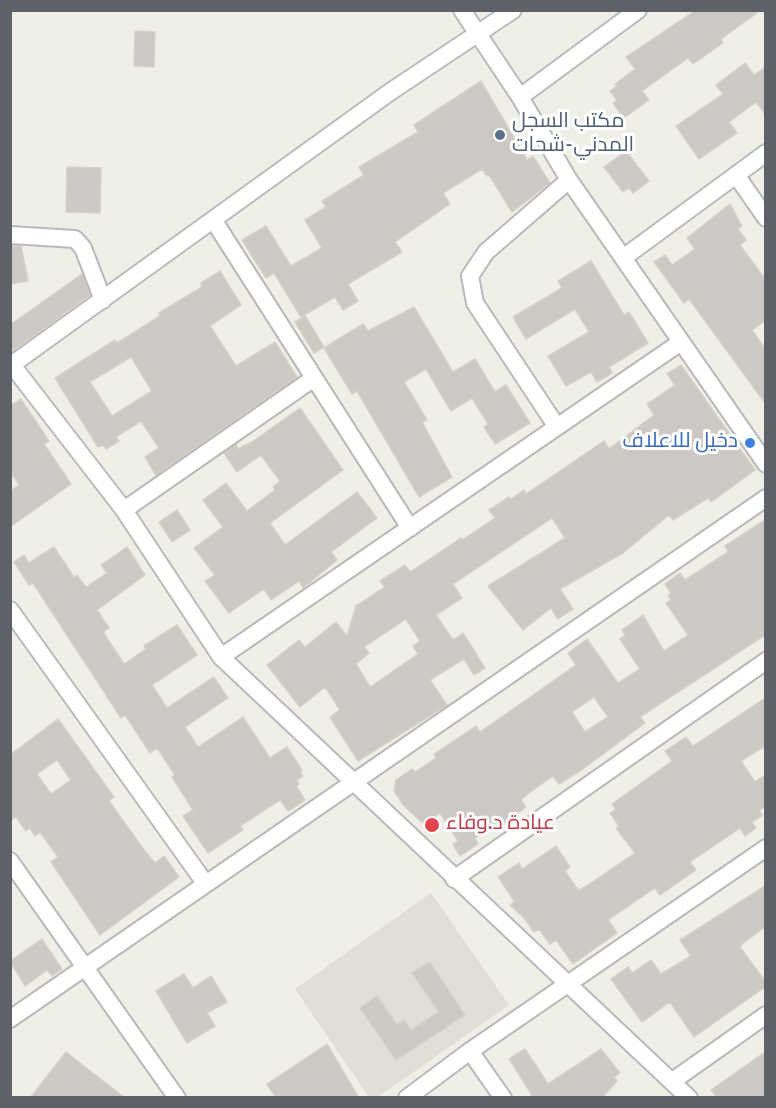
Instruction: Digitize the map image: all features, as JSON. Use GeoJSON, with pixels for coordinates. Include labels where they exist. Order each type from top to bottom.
{"type":"FeatureCollection","features":[{"type":"Feature","properties":{"kind":"street"},"geometry":{"type":"LineString","coordinates":[[462,10],[520,97],[568,180],[765,464]]}},
{"type":"Feature","properties":{"kind":"street"},"geometry":{"type":"LineString","coordinates":[[513,10],[480,35],[390,92],[214,221],[11,365],[124,510],[221,657],[355,780],[454,879],[674,1080],[689,1098]]}},
{"type":"Feature","properties":{"kind":"street"},"geometry":{"type":"LineString","coordinates":[[520,97],[638,10]]}},
{"type":"Feature","properties":{"kind":"street"},"geometry":{"type":"LineString","coordinates":[[623,258],[765,153]]}},
{"type":"Feature","properties":{"kind":"street"},"geometry":{"type":"LineString","coordinates":[[736,174],[765,218]]}},
{"type":"Feature","properties":{"kind":"street"},"geometry":{"type":"LineString","coordinates":[[557,427],[475,303],[470,276],[486,252],[568,180]]}},
{"type":"Feature","properties":{"kind":"street"},"geometry":{"type":"LineString","coordinates":[[214,221],[410,528]]}},
{"type":"Feature","properties":{"kind":"street"},"geometry":{"type":"LineString","coordinates":[[10,236],[75,239],[83,248],[103,300]]}},
{"type":"Feature","properties":{"kind":"street"},"geometry":{"type":"LineString","coordinates":[[221,657],[681,342]]}},
{"type":"Feature","properties":{"kind":"street"},"geometry":{"type":"LineString","coordinates":[[124,510],[314,378]]}},
{"type":"Feature","properties":{"kind":"street"},"geometry":{"type":"LineString","coordinates":[[10,1019],[765,498]]}},
{"type":"Feature","properties":{"kind":"street"},"geometry":{"type":"LineString","coordinates":[[10,610],[206,883]]}},
{"type":"Feature","properties":{"kind":"street"},"geometry":{"type":"LineString","coordinates":[[454,879],[765,661]]}},
{"type":"Feature","properties":{"kind":"street"},"geometry":{"type":"LineString","coordinates":[[406,1098],[470,1051],[765,848]]}},
{"type":"Feature","properties":{"kind":"street"},"geometry":{"type":"LineString","coordinates":[[10,861],[177,1098]]}},
{"type":"Feature","properties":{"kind":"street"},"geometry":{"type":"LineString","coordinates":[[674,1080],[765,1015]]}},
{"type":"Feature","properties":{"kind":"street"},"geometry":{"type":"LineString","coordinates":[[470,1051],[503,1098]]}},
{"type":"Feature","properties":{"kind":"shaded area"},"geometry":{"type":"Polygon","coordinates":[[[431,893],[509,1005],[378,1097],[369,1097],[295,989],[431,893]]]}},
{"type":"Feature","properties":{"kind":"building"},"geometry":{"type":"Polygon","coordinates":[[[696,10],[761,10],[721,39],[723,43],[693,64],[688,58],[642,91],[649,100],[624,118],[613,103],[617,100],[610,91],[617,86],[615,84],[635,69],[626,57],[696,10]]]}},
{"type":"Feature","properties":{"kind":"building"},"geometry":{"type":"Polygon","coordinates":[[[135,31],[155,32],[154,67],[134,66],[135,31]]]}},
{"type":"Feature","properties":{"kind":"building"},"geometry":{"type":"Polygon","coordinates":[[[745,63],[754,75],[765,67],[765,114],[756,102],[729,122],[737,133],[699,159],[676,126],[723,94],[716,85],[745,63]]]}},
{"type":"Feature","properties":{"kind":"building"},"geometry":{"type":"Polygon","coordinates":[[[481,81],[527,160],[533,156],[550,183],[512,212],[489,175],[487,176],[482,169],[443,193],[450,204],[395,242],[402,252],[348,284],[358,301],[343,310],[335,297],[301,317],[274,273],[266,278],[242,240],[266,226],[291,266],[322,248],[305,220],[326,207],[322,201],[364,175],[359,167],[418,132],[414,125],[481,81]]]}},
{"type":"Feature","properties":{"kind":"building"},"geometry":{"type":"Polygon","coordinates":[[[626,151],[649,181],[633,193],[629,188],[623,192],[604,167],[626,151]]]}},
{"type":"Feature","properties":{"kind":"building"},"geometry":{"type":"Polygon","coordinates":[[[67,167],[101,168],[100,213],[66,212],[67,167]]]}},
{"type":"Feature","properties":{"kind":"building"},"geometry":{"type":"Polygon","coordinates":[[[730,204],[742,226],[738,229],[746,240],[740,245],[765,279],[765,321],[752,330],[765,349],[765,403],[689,299],[684,303],[654,262],[665,255],[672,265],[695,249],[687,238],[730,204]]]}},
{"type":"Feature","properties":{"kind":"building"},"geometry":{"type":"Polygon","coordinates":[[[10,246],[21,246],[28,281],[10,284],[10,246]]]}},
{"type":"Feature","properties":{"kind":"building"},"geometry":{"type":"Polygon","coordinates":[[[591,261],[624,315],[629,312],[648,343],[609,367],[612,373],[597,382],[591,372],[566,386],[548,356],[589,332],[575,309],[526,339],[513,317],[562,288],[558,281],[591,261]]]}},
{"type":"Feature","properties":{"kind":"building"},"geometry":{"type":"Polygon","coordinates":[[[220,271],[241,305],[210,326],[236,366],[275,342],[297,377],[156,475],[145,457],[159,448],[141,421],[116,437],[119,441],[106,449],[103,445],[98,447],[55,378],[115,340],[117,343],[160,316],[159,313],[202,287],[201,283],[220,271]],[[131,357],[90,382],[112,416],[152,391],[131,357]]]}},
{"type":"Feature","properties":{"kind":"building"},"geometry":{"type":"Polygon","coordinates":[[[82,274],[90,295],[10,353],[10,325],[82,274]]]}},
{"type":"Feature","properties":{"kind":"building"},"geometry":{"type":"Polygon","coordinates":[[[414,307],[453,372],[475,359],[495,392],[506,385],[530,423],[495,444],[484,427],[488,424],[472,398],[451,411],[426,369],[404,382],[427,420],[422,422],[452,477],[419,497],[357,391],[352,394],[324,348],[363,324],[368,331],[414,307]]]}},
{"type":"Feature","properties":{"kind":"building"},"geometry":{"type":"Polygon","coordinates":[[[305,316],[324,347],[314,353],[295,322],[305,316]]]}},
{"type":"Feature","properties":{"kind":"building"},"geometry":{"type":"Polygon","coordinates":[[[681,365],[755,470],[711,502],[708,498],[673,520],[669,515],[623,553],[560,589],[573,609],[558,619],[551,608],[523,630],[488,586],[565,538],[552,518],[453,584],[462,598],[436,615],[453,640],[463,633],[485,668],[474,675],[464,659],[430,680],[447,705],[358,761],[330,717],[340,710],[325,687],[300,707],[267,665],[299,640],[305,647],[336,622],[347,636],[356,606],[385,587],[380,581],[405,565],[410,572],[461,538],[462,540],[495,518],[489,510],[524,490],[526,494],[604,441],[609,449],[654,415],[647,404],[675,385],[667,374],[681,365]],[[406,619],[364,647],[369,653],[356,664],[370,687],[418,654],[413,646],[420,641],[406,619]]]}},
{"type":"Feature","properties":{"kind":"building"},"geometry":{"type":"Polygon","coordinates":[[[21,399],[49,441],[44,444],[71,484],[10,527],[10,491],[19,485],[10,471],[10,406],[21,399]]]}},
{"type":"Feature","properties":{"kind":"building"},"geometry":{"type":"Polygon","coordinates":[[[300,408],[343,470],[270,523],[285,545],[357,492],[377,518],[331,552],[337,560],[303,588],[299,581],[271,600],[264,589],[229,613],[205,581],[215,575],[194,548],[223,527],[203,500],[226,483],[247,511],[275,490],[273,487],[280,481],[261,455],[237,472],[224,453],[236,445],[238,449],[252,442],[300,408]]]}},
{"type":"Feature","properties":{"kind":"building"},"geometry":{"type":"Polygon","coordinates":[[[177,510],[190,530],[172,542],[159,522],[177,510]]]}},
{"type":"Feature","properties":{"kind":"building"},"geometry":{"type":"Polygon","coordinates":[[[765,520],[765,635],[640,717],[645,723],[580,771],[559,784],[553,776],[529,793],[521,800],[526,807],[502,826],[500,822],[475,838],[478,844],[460,856],[453,844],[458,841],[440,813],[424,824],[404,806],[394,791],[396,780],[412,769],[415,772],[436,758],[434,754],[476,726],[480,732],[576,665],[568,653],[587,639],[618,683],[640,669],[620,639],[625,635],[622,630],[643,615],[664,651],[688,635],[666,603],[671,600],[668,596],[671,593],[665,584],[680,573],[685,580],[728,552],[725,546],[765,520]],[[594,697],[572,712],[585,732],[608,717],[594,697]]]}},
{"type":"Feature","properties":{"kind":"building"},"geometry":{"type":"Polygon","coordinates":[[[54,547],[74,577],[77,575],[86,587],[107,573],[101,565],[127,547],[145,575],[97,610],[109,628],[103,632],[124,664],[146,649],[144,646],[177,625],[197,655],[152,685],[167,708],[214,677],[228,698],[185,727],[198,747],[243,717],[270,758],[287,747],[302,770],[300,772],[303,776],[296,780],[299,784],[296,786],[305,800],[288,811],[280,800],[240,826],[243,830],[208,853],[183,816],[193,810],[172,777],[175,775],[157,748],[150,753],[125,715],[121,718],[33,583],[29,585],[14,562],[24,555],[29,563],[54,547]]]}},
{"type":"Feature","properties":{"kind":"building"},"geometry":{"type":"Polygon","coordinates":[[[765,698],[765,746],[741,761],[755,782],[765,775],[765,806],[759,811],[763,815],[752,822],[756,828],[745,836],[740,828],[690,862],[696,870],[660,895],[655,888],[608,920],[617,933],[573,964],[556,940],[550,944],[539,929],[534,932],[524,918],[510,905],[515,902],[498,877],[519,863],[522,869],[556,846],[570,867],[565,871],[578,890],[585,887],[635,853],[616,828],[619,826],[610,813],[616,809],[612,804],[672,761],[665,751],[686,737],[693,746],[765,698]]]}},
{"type":"Feature","properties":{"kind":"building"},"geometry":{"type":"Polygon","coordinates":[[[58,719],[114,797],[109,801],[145,851],[155,863],[164,856],[179,877],[100,935],[51,862],[58,857],[40,832],[35,836],[30,828],[26,831],[16,817],[10,821],[10,755],[58,719]],[[57,760],[37,774],[51,794],[71,780],[57,760]]]}},
{"type":"Feature","properties":{"kind":"building"},"geometry":{"type":"Polygon","coordinates":[[[765,886],[765,927],[740,947],[765,981],[765,987],[694,1037],[670,1002],[642,1022],[611,979],[628,967],[632,973],[651,960],[661,974],[691,956],[680,940],[765,886]]]}},
{"type":"Feature","properties":{"kind":"building"},"geometry":{"type":"Polygon","coordinates":[[[42,939],[62,969],[52,976],[47,970],[25,986],[10,961],[42,939]]]}},
{"type":"Feature","properties":{"kind":"building"},"geometry":{"type":"Polygon","coordinates":[[[430,962],[465,1015],[396,1060],[360,1008],[377,996],[397,1025],[404,1020],[411,1030],[439,1012],[412,973],[430,962]]]}},
{"type":"Feature","properties":{"kind":"building"},"geometry":{"type":"Polygon","coordinates":[[[184,974],[193,988],[211,976],[227,1002],[207,1013],[215,1026],[187,1043],[156,991],[184,974]]]}},
{"type":"Feature","properties":{"kind":"building"},"geometry":{"type":"Polygon","coordinates":[[[327,1044],[359,1098],[276,1098],[267,1084],[327,1044]]]}},
{"type":"Feature","properties":{"kind":"building"},"geometry":{"type":"Polygon","coordinates":[[[525,1049],[548,1084],[601,1049],[620,1073],[614,1077],[617,1081],[602,1098],[528,1098],[532,1095],[509,1059],[525,1049]]]}},
{"type":"Feature","properties":{"kind":"building"},"geometry":{"type":"Polygon","coordinates":[[[66,1052],[125,1098],[30,1098],[66,1052]]]}},
{"type":"Feature","properties":{"kind":"building"},"geometry":{"type":"Polygon","coordinates":[[[765,1052],[765,1098],[717,1098],[711,1090],[765,1052]]]}},
{"type":"Feature","properties":{"kind":"place","name":"مكتب السجل المدني-شحات"},"geometry":{"type":"Point","coordinates":[500,135]}},
{"type":"Feature","properties":{"kind":"place","name":"دخيل للاعلاف"},"geometry":{"type":"Point","coordinates":[750,443]}},
{"type":"Feature","properties":{"kind":"place","name":"عيادة د.وفاء"},"geometry":{"type":"Point","coordinates":[432,825]}}]}
